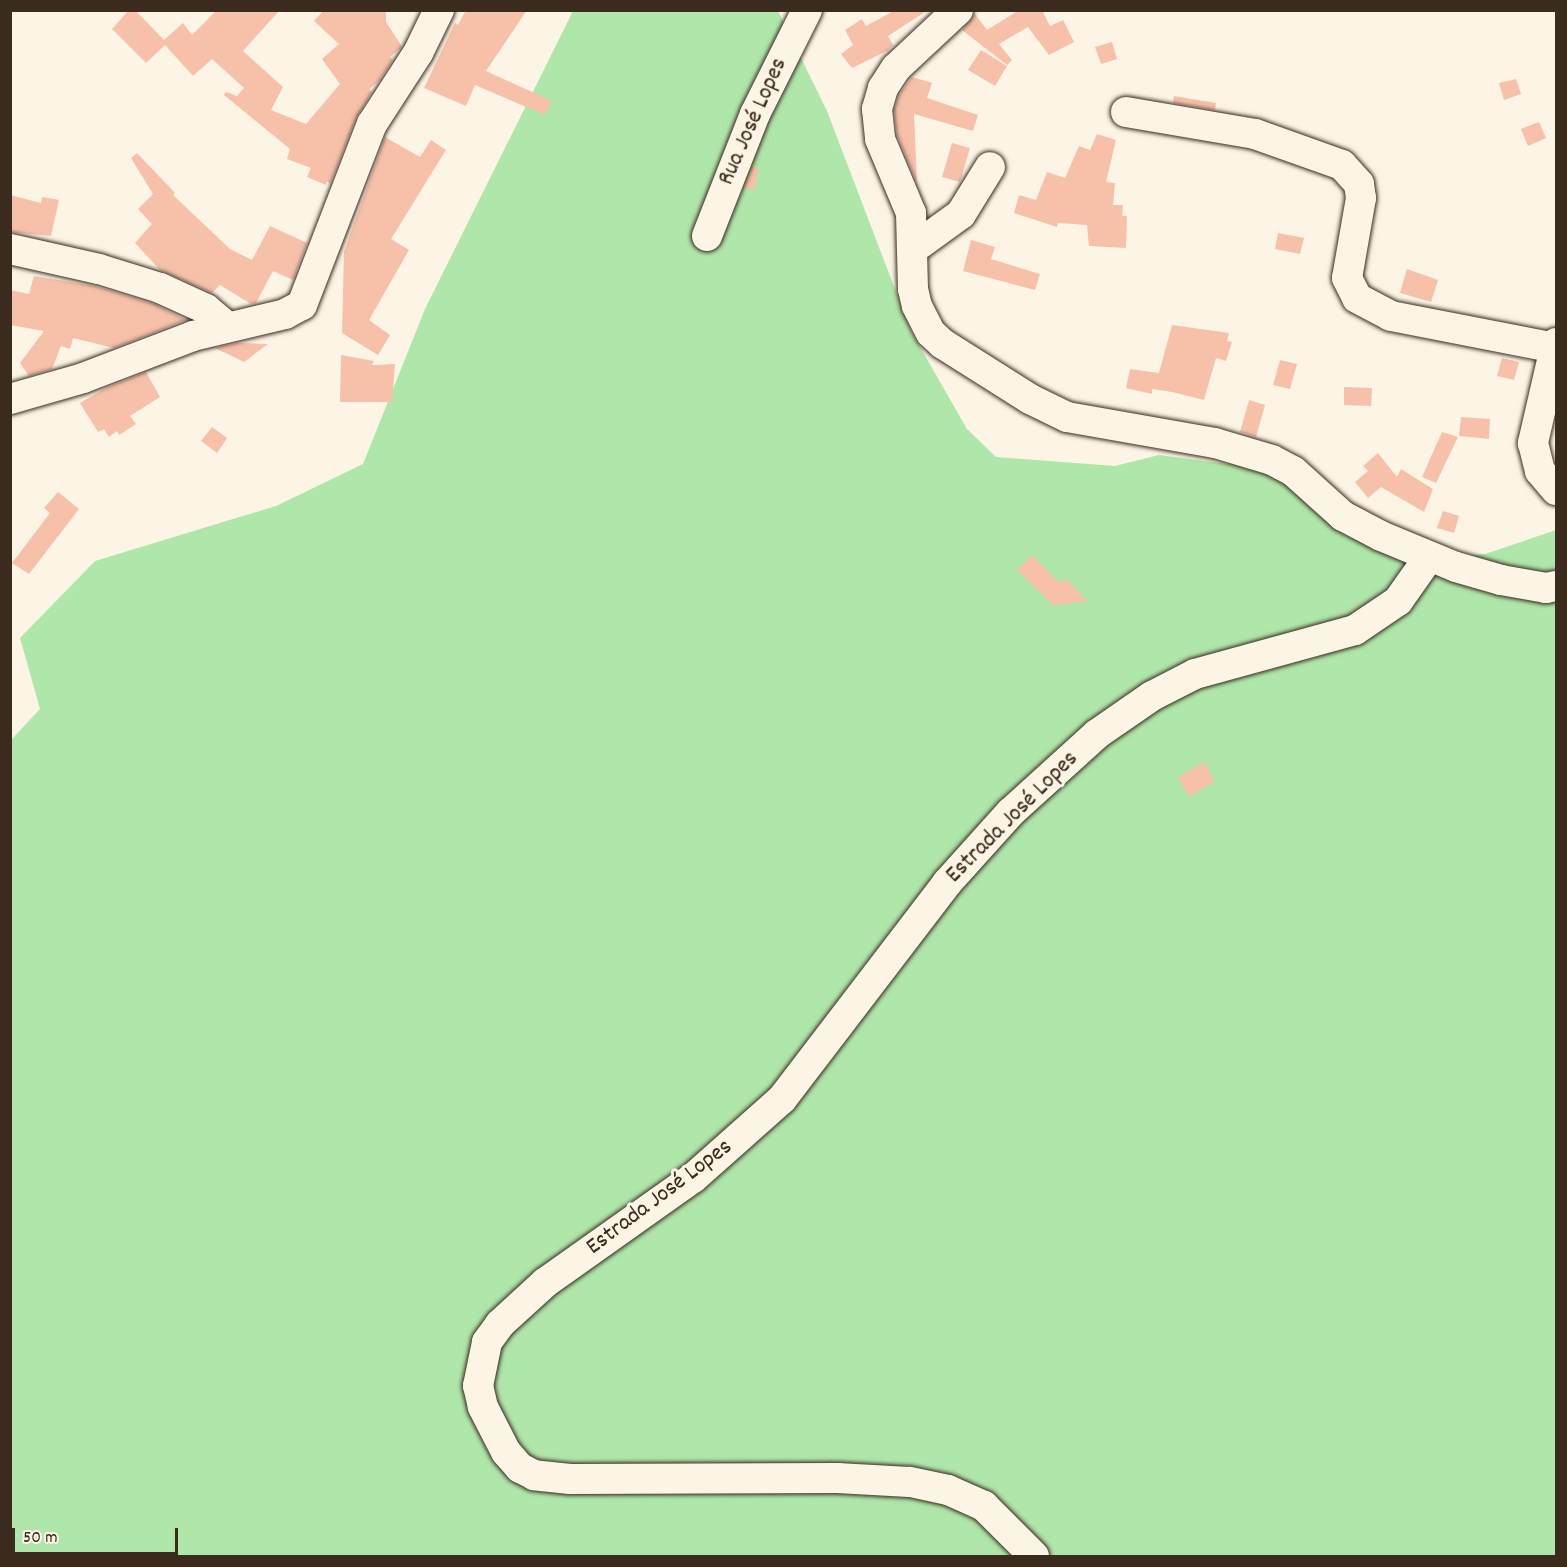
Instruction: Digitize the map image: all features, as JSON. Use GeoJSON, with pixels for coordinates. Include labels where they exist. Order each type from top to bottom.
{"type":"FeatureCollection","features":[{"type":"Feature","properties":{"kind":"street"},"geometry":{"type":"LineString","coordinates":[[10,399],[82,378],[226,326],[285,314],[302,305],[372,124],[418,53],[439,10]]}},
{"type":"Feature","properties":{"kind":"street","name":"Rua José Lopes"},"geometry":{"type":"LineString","coordinates":[[707,236],[755,114],[807,10]]}},
{"type":"Feature","properties":{"kind":"street"},"geometry":{"type":"LineString","coordinates":[[958,10],[896,68],[883,88],[877,109],[880,139],[911,213],[915,248],[913,289],[922,318],[943,344],[992,377],[1046,408],[1083,422],[1205,441],[1272,460],[1293,471],[1343,516],[1429,557],[1522,585],[1557,586]]}},
{"type":"Feature","properties":{"kind":"street"},"geometry":{"type":"LineString","coordinates":[[1126,112],[1255,134],[1342,165],[1359,184],[1361,198],[1347,278],[1357,298],[1392,316],[1556,345],[1533,443],[1540,471],[1557,490]]}},
{"type":"Feature","properties":{"kind":"street"},"geometry":{"type":"LineString","coordinates":[[915,248],[961,214],[990,167]]}},
{"type":"Feature","properties":{"kind":"street"},"geometry":{"type":"LineString","coordinates":[[10,249],[143,282],[206,309],[226,326]]}},
{"type":"Feature","properties":{"kind":"street","name":"Estrada José Lopes"},"geometry":{"type":"LineString","coordinates":[[1034,1557],[984,1506],[948,1490],[909,1482],[837,1478],[570,1479],[534,1475],[520,1468],[507,1452],[483,1407],[478,1386],[487,1342],[500,1324],[546,1282],[693,1178],[775,1106],[946,883],[1011,812],[1097,734],[1152,696],[1189,677],[1355,630],[1398,601],[1413,585],[1429,557]]}},
{"type":"Feature","properties":{"kind":"green space"},"geometry":{"type":"Polygon","coordinates":[[[573,11],[778,11],[827,111],[911,331],[967,429],[996,457],[1115,466],[1159,455],[1267,469],[1417,559],[1485,554],[1556,530],[1556,1556],[11,1556],[10,741],[40,709],[20,638],[95,561],[276,506],[363,464],[425,309],[573,11]]]}},
{"type":"Feature","properties":{"kind":"building"},"geometry":{"type":"Polygon","coordinates":[[[129,10],[135,10],[164,40],[183,23],[192,35],[217,10],[280,10],[243,51],[283,87],[271,110],[306,124],[340,84],[322,59],[339,44],[314,21],[324,10],[386,10],[386,22],[402,47],[390,57],[393,60],[379,81],[369,89],[372,92],[356,118],[330,184],[327,181],[326,185],[307,177],[311,168],[287,159],[290,149],[224,95],[226,92],[237,96],[244,88],[212,59],[193,76],[165,45],[146,63],[112,29],[129,10]]]}},
{"type":"Feature","properties":{"kind":"building"},"geometry":{"type":"Polygon","coordinates":[[[466,10],[527,10],[486,71],[552,101],[545,115],[475,85],[466,106],[424,88],[455,23],[458,25],[466,10]]]}},
{"type":"Feature","properties":{"kind":"building"},"geometry":{"type":"Polygon","coordinates":[[[895,10],[928,10],[888,36],[893,45],[887,51],[852,68],[841,54],[853,45],[845,30],[862,19],[866,26],[895,10]]]}},
{"type":"Feature","properties":{"kind":"building"},"geometry":{"type":"Polygon","coordinates":[[[1019,10],[1042,10],[1050,26],[1063,20],[1074,42],[1049,55],[1028,27],[999,44],[1012,60],[1007,65],[962,30],[975,14],[987,30],[1019,10]]]}},
{"type":"Feature","properties":{"kind":"building"},"geometry":{"type":"Polygon","coordinates":[[[1112,42],[1117,59],[1101,64],[1095,47],[1112,42]]]}},
{"type":"Feature","properties":{"kind":"building"},"geometry":{"type":"Polygon","coordinates":[[[981,50],[1007,66],[995,86],[968,70],[981,50]]]}},
{"type":"Feature","properties":{"kind":"building"},"geometry":{"type":"Polygon","coordinates":[[[912,77],[932,83],[927,98],[978,115],[973,131],[914,114],[917,183],[897,135],[894,111],[899,95],[912,77]]]}},
{"type":"Feature","properties":{"kind":"building"},"geometry":{"type":"Polygon","coordinates":[[[1516,79],[1521,94],[1504,100],[1499,83],[1516,79]]]}},
{"type":"Feature","properties":{"kind":"building"},"geometry":{"type":"Polygon","coordinates":[[[1174,96],[1216,103],[1215,110],[1173,103],[1174,96]]]}},
{"type":"Feature","properties":{"kind":"building"},"geometry":{"type":"Polygon","coordinates":[[[1539,122],[1546,138],[1528,146],[1521,129],[1539,122]]]}},
{"type":"Feature","properties":{"kind":"building"},"geometry":{"type":"Polygon","coordinates":[[[1097,134],[1116,140],[1106,182],[1115,183],[1113,205],[1123,205],[1122,216],[1127,216],[1126,248],[1089,246],[1087,225],[1058,223],[1057,227],[1014,213],[1019,195],[1036,200],[1047,172],[1065,178],[1079,146],[1090,150],[1097,134]]]}},
{"type":"Feature","properties":{"kind":"building"},"geometry":{"type":"Polygon","coordinates":[[[385,137],[420,157],[431,140],[446,150],[391,239],[409,250],[369,320],[390,335],[378,355],[342,333],[344,252],[385,137]]]}},
{"type":"Feature","properties":{"kind":"building"},"geometry":{"type":"Polygon","coordinates":[[[952,143],[970,148],[960,182],[942,177],[952,143]]]}},
{"type":"Feature","properties":{"kind":"building"},"geometry":{"type":"Polygon","coordinates":[[[137,153],[175,193],[173,195],[230,249],[252,260],[270,226],[307,243],[293,280],[273,271],[256,303],[251,304],[220,285],[212,293],[160,270],[135,243],[152,224],[138,209],[153,194],[131,158],[137,153]]]}},
{"type":"Feature","properties":{"kind":"building"},"geometry":{"type":"Polygon","coordinates":[[[753,167],[759,168],[754,190],[744,188],[753,167]]]}},
{"type":"Feature","properties":{"kind":"building"},"geometry":{"type":"Polygon","coordinates":[[[10,195],[41,203],[42,197],[59,200],[51,236],[10,232],[10,195]]]}},
{"type":"Feature","properties":{"kind":"building"},"geometry":{"type":"Polygon","coordinates":[[[1278,233],[1304,238],[1300,254],[1275,249],[1278,233]]]}},
{"type":"Feature","properties":{"kind":"building"},"geometry":{"type":"Polygon","coordinates":[[[971,240],[995,247],[991,259],[1040,274],[1035,290],[963,271],[971,240]]]}},
{"type":"Feature","properties":{"kind":"building"},"geometry":{"type":"Polygon","coordinates":[[[1407,269],[1438,280],[1431,302],[1400,293],[1407,269]]]}},
{"type":"Feature","properties":{"kind":"building"},"geometry":{"type":"Polygon","coordinates":[[[34,276],[95,286],[154,304],[186,320],[114,348],[73,338],[70,349],[61,346],[52,369],[29,376],[20,363],[44,331],[10,325],[10,290],[29,294],[34,276]]]}},
{"type":"Feature","properties":{"kind":"building"},"geometry":{"type":"Polygon","coordinates":[[[1172,325],[1229,333],[1227,341],[1232,342],[1226,361],[1216,358],[1204,400],[1172,392],[1152,389],[1152,394],[1126,388],[1130,369],[1159,373],[1172,325]]]}},
{"type":"Feature","properties":{"kind":"building"},"geometry":{"type":"Polygon","coordinates":[[[238,343],[268,344],[244,362],[215,348],[238,343]]]}},
{"type":"Feature","properties":{"kind":"building"},"geometry":{"type":"Polygon","coordinates":[[[341,355],[374,361],[372,365],[395,364],[392,402],[340,402],[341,355]]]}},
{"type":"Feature","properties":{"kind":"building"},"geometry":{"type":"Polygon","coordinates":[[[1502,358],[1519,362],[1514,380],[1497,376],[1502,358]]]}},
{"type":"Feature","properties":{"kind":"building"},"geometry":{"type":"Polygon","coordinates":[[[1280,360],[1297,364],[1290,389],[1273,385],[1280,360]]]}},
{"type":"Feature","properties":{"kind":"building"},"geometry":{"type":"Polygon","coordinates":[[[146,372],[160,397],[130,416],[136,424],[119,435],[117,431],[109,437],[104,429],[98,432],[80,403],[104,389],[146,372]]]}},
{"type":"Feature","properties":{"kind":"building"},"geometry":{"type":"Polygon","coordinates":[[[1344,387],[1372,388],[1371,406],[1344,405],[1344,387]]]}},
{"type":"Feature","properties":{"kind":"building"},"geometry":{"type":"Polygon","coordinates":[[[1249,400],[1265,405],[1256,437],[1240,432],[1249,400]]]}},
{"type":"Feature","properties":{"kind":"building"},"geometry":{"type":"Polygon","coordinates":[[[1461,417],[1490,419],[1489,439],[1459,436],[1461,417]]]}},
{"type":"Feature","properties":{"kind":"building"},"geometry":{"type":"Polygon","coordinates":[[[212,427],[227,438],[217,453],[201,441],[212,427]]]}},
{"type":"Feature","properties":{"kind":"building"},"geometry":{"type":"Polygon","coordinates":[[[1442,432],[1458,437],[1436,483],[1422,477],[1442,432]]]}},
{"type":"Feature","properties":{"kind":"building"},"geometry":{"type":"Polygon","coordinates":[[[1378,453],[1397,477],[1401,469],[1433,489],[1424,512],[1381,487],[1368,498],[1355,482],[1368,471],[1363,466],[1378,453]]]}},
{"type":"Feature","properties":{"kind":"building"},"geometry":{"type":"Polygon","coordinates":[[[58,492],[79,509],[29,574],[12,563],[50,513],[44,508],[58,492]]]}},
{"type":"Feature","properties":{"kind":"building"},"geometry":{"type":"Polygon","coordinates":[[[1443,511],[1459,516],[1454,533],[1437,528],[1443,511]]]}},
{"type":"Feature","properties":{"kind":"building"},"geometry":{"type":"Polygon","coordinates":[[[1032,555],[1059,583],[1065,578],[1088,601],[1053,605],[1017,570],[1032,555]]]}},
{"type":"Feature","properties":{"kind":"building"},"geometry":{"type":"Polygon","coordinates":[[[1204,762],[1215,781],[1189,797],[1178,777],[1204,762]]]}}]}
